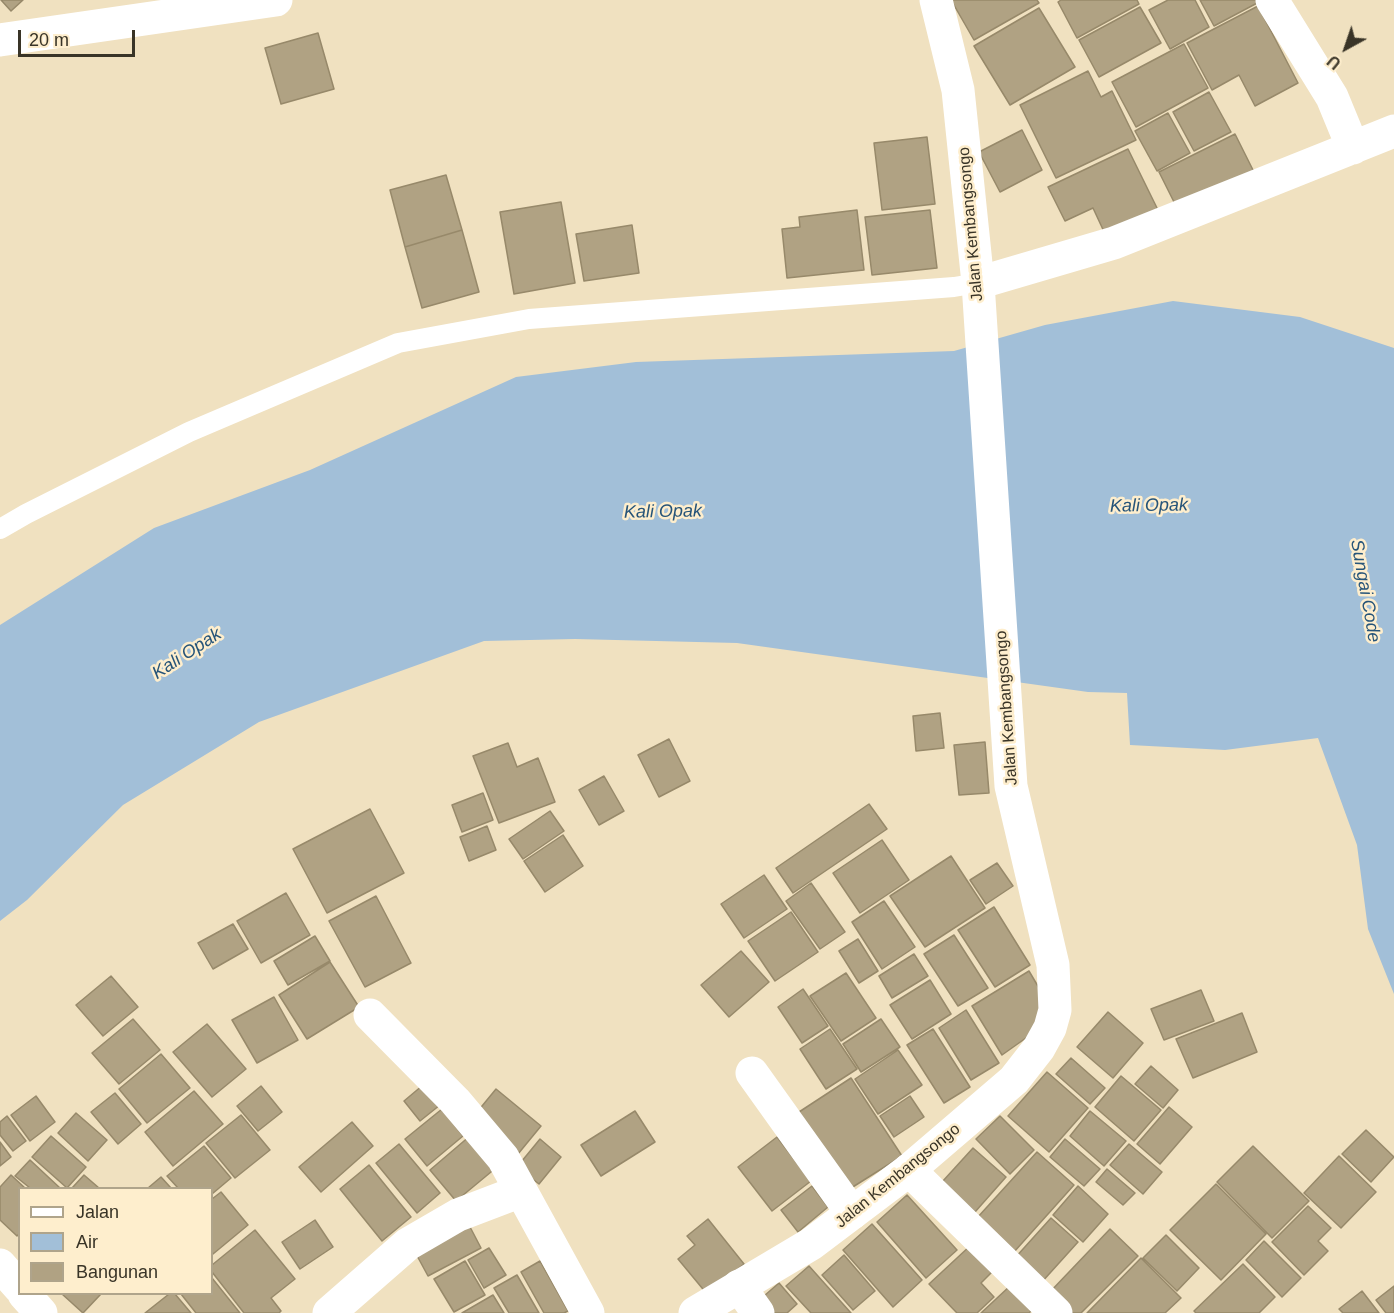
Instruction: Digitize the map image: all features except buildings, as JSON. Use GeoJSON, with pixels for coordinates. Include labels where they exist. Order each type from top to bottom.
{"type":"FeatureCollection","features":[{"type":"Feature","properties":{"kind":"street"},"geometry":{"type":"LineString","coordinates":[[0,40],[276,0]]}},
{"type":"Feature","properties":{"kind":"street","name":"Jalan Kembangsongo"},"geometry":{"type":"LineString","coordinates":[[695,1313],[811,1244],[909,1170],[1014,1080],[1039,1048],[1050,1028],[1056,1010],[1053,965],[1011,786],[978,287],[958,90],[936,0]]}},
{"type":"Feature","properties":{"kind":"street"},"geometry":{"type":"LineString","coordinates":[[1272,0],[1332,97],[1353,148]]}},
{"type":"Feature","properties":{"kind":"street"},"geometry":{"type":"LineString","coordinates":[[978,287],[1114,243],[1394,131]]}},
{"type":"Feature","properties":{"kind":"street"},"geometry":{"type":"LineString","coordinates":[[370,1016],[455,1101],[503,1158],[588,1313]]}},
{"type":"Feature","properties":{"kind":"street"},"geometry":{"type":"LineString","coordinates":[[752,1073],[852,1214]]}},
{"type":"Feature","properties":{"kind":"street"},"geometry":{"type":"LineString","coordinates":[[909,1170],[1056,1313]]}},
{"type":"Feature","properties":{"kind":"street"},"geometry":{"type":"LineString","coordinates":[[329,1313],[408,1244],[458,1215],[521,1191]]}},
{"type":"Feature","properties":{"kind":"street"},"geometry":{"type":"LineString","coordinates":[[0,1265],[18,1286]]}},
{"type":"Feature","properties":{"kind":"street"},"geometry":{"type":"LineString","coordinates":[[739,1286],[758,1313]]}},
{"type":"Feature","properties":{"kind":"street"},"geometry":{"type":"LineString","coordinates":[[26,1295],[41,1313]]}},
{"type":"Feature","properties":{"kind":"lane"},"geometry":{"type":"LineString","coordinates":[[0,529],[189,432],[398,343],[529,319],[978,287]]}},
{"type":"Feature","properties":{"kind":"water"},"geometry":{"type":"Polygon","coordinates":[[[1173,301],[1300,317],[1394,348],[1394,994],[1368,929],[1357,845],[1318,738],[1225,750],[1130,745],[1127,693],[1088,692],[737,643],[575,639],[484,641],[259,722],[123,805],[27,900],[0,921],[0,625],[154,528],[310,470],[516,377],[636,362],[954,351],[1045,325],[1173,301]]]}},
{"type":"Feature","properties":{"kind":"water label","name":"Kali Opak"},"geometry":{"type":"Point","coordinates":[1149,506]}},
{"type":"Feature","properties":{"kind":"water label","name":"Kali Opak"},"geometry":{"type":"Point","coordinates":[663,512]}},
{"type":"Feature","properties":{"kind":"water label","name":"Sungai Code"},"geometry":{"type":"Point","coordinates":[1365,591]}},
{"type":"Feature","properties":{"kind":"water label","name":"Kali Opak"},"geometry":{"type":"Point","coordinates":[187,654]}}]}
